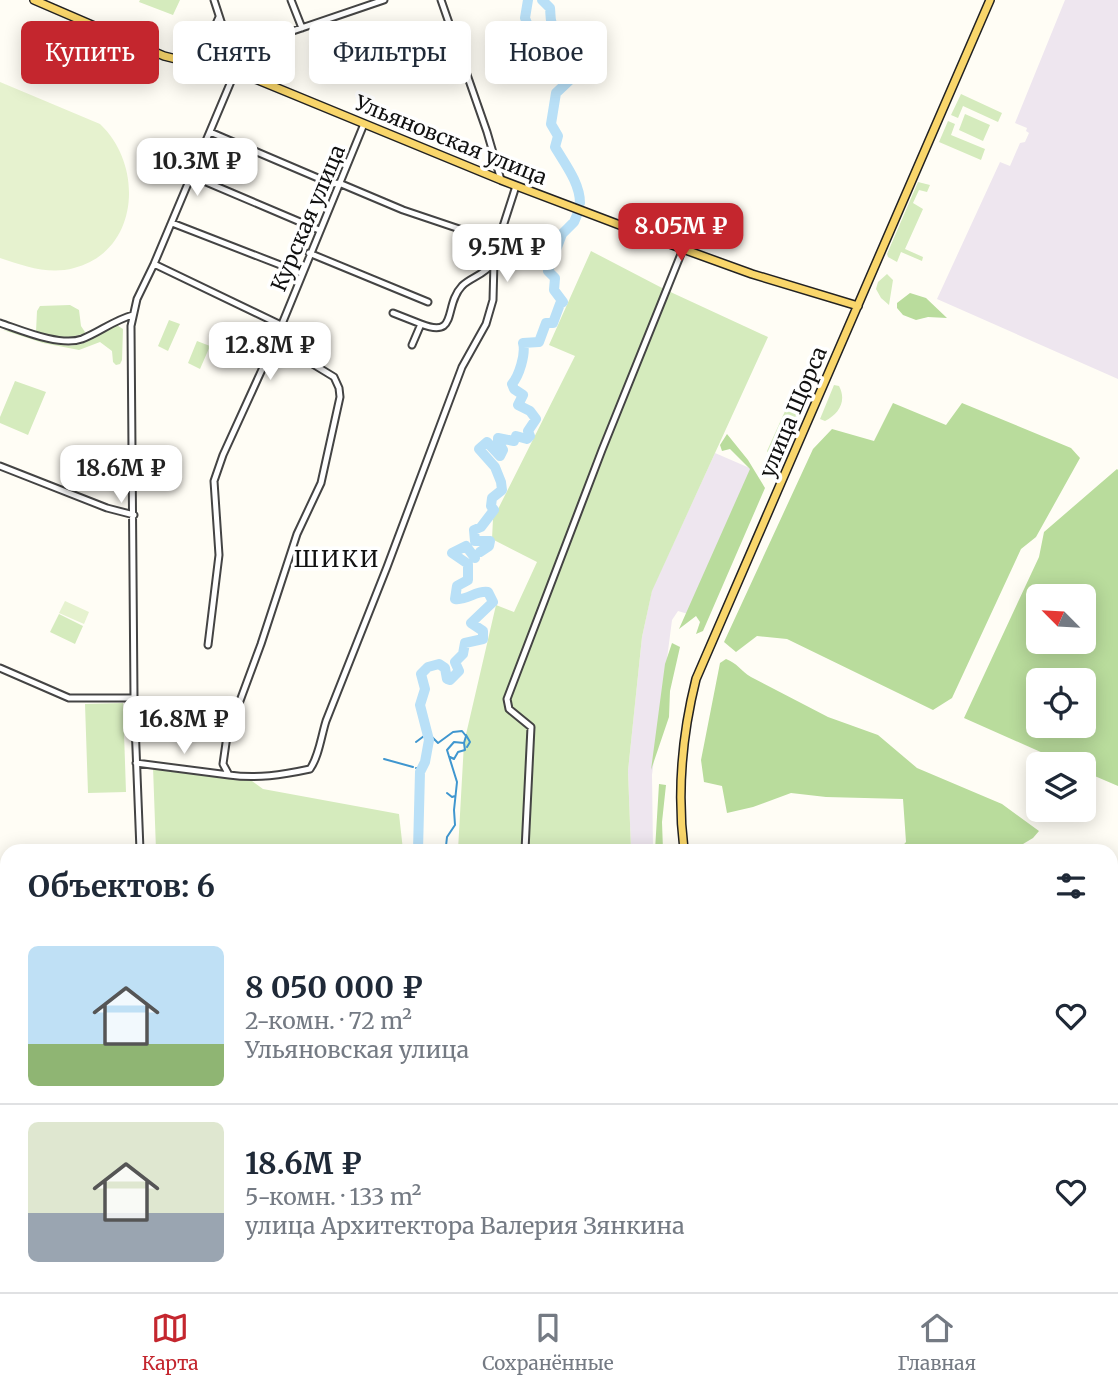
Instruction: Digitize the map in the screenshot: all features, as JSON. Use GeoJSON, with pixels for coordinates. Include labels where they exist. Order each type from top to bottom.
{"type":"FeatureCollection","features":[{"type":"Feature","properties":{"kind":"main road","name":"Ульяновская улица"},"geometry":{"type":"LineString","coordinates":[[34,0],[173,59]]}},
{"type":"Feature","properties":{"kind":"main road","name":"улица Щорса"},"geometry":{"type":"LineString","coordinates":[[684,844],[681,781],[686,719],[696,679],[990,0]]}},
{"type":"Feature","properties":{"kind":"main road","name":"Ульяновская улица"},"geometry":{"type":"LineString","coordinates":[[265,84],[516,186],[683,249],[752,274],[858,306]]}},
{"type":"Feature","properties":{"kind":"street"},"geometry":{"type":"LineString","coordinates":[[214,0],[220,21]]}},
{"type":"Feature","properties":{"kind":"street"},"geometry":{"type":"LineString","coordinates":[[291,0],[302,28]]}},
{"type":"Feature","properties":{"kind":"street"},"geometry":{"type":"LineString","coordinates":[[295,30],[384,0]]}},
{"type":"Feature","properties":{"kind":"street"},"geometry":{"type":"LineString","coordinates":[[441,0],[488,132],[501,180]]}},
{"type":"Feature","properties":{"kind":"street"},"geometry":{"type":"LineString","coordinates":[[217,21],[219,17]]}},
{"type":"Feature","properties":{"kind":"street"},"geometry":{"type":"LineString","coordinates":[[139,844],[134,698],[132,315],[230,84]]}},
{"type":"Feature","properties":{"kind":"street","name":"Курская улица"},"geometry":{"type":"LineString","coordinates":[[208,645],[219,555],[214,481],[364,124]]}},
{"type":"Feature","properties":{"kind":"street"},"geometry":{"type":"LineString","coordinates":[[210,132],[332,184],[340,183],[403,210],[498,242]]}},
{"type":"Feature","properties":{"kind":"street"},"geometry":{"type":"LineString","coordinates":[[191,176],[319,230]]}},
{"type":"Feature","properties":{"kind":"street"},"geometry":{"type":"LineString","coordinates":[[136,763],[248,778],[278,776],[310,769],[316,761],[318,744],[326,721],[462,367],[486,324],[493,300],[494,262],[498,242],[516,186]]}},
{"type":"Feature","properties":{"kind":"street"},"geometry":{"type":"LineString","coordinates":[[172,223],[301,273]]}},
{"type":"Feature","properties":{"kind":"street"},"geometry":{"type":"LineString","coordinates":[[525,844],[531,727],[509,709],[507,698],[683,249]]}},
{"type":"Feature","properties":{"kind":"street"},"geometry":{"type":"LineString","coordinates":[[309,253],[428,302]]}},
{"type":"Feature","properties":{"kind":"street"},"geometry":{"type":"LineString","coordinates":[[393,313],[435,330],[440,329],[446,324],[463,286],[494,262]]}},
{"type":"Feature","properties":{"kind":"street"},"geometry":{"type":"LineString","coordinates":[[154,264],[281,325]]}},
{"type":"Feature","properties":{"kind":"street"},"geometry":{"type":"LineString","coordinates":[[0,323],[46,337],[71,341],[132,315]]}},
{"type":"Feature","properties":{"kind":"street"},"geometry":{"type":"LineString","coordinates":[[412,345],[421,324]]}},
{"type":"Feature","properties":{"kind":"street"},"geometry":{"type":"LineString","coordinates":[[229,775],[223,764],[227,736],[297,534],[321,483],[340,397],[334,377],[275,341]]}},
{"type":"Feature","properties":{"kind":"street"},"geometry":{"type":"LineString","coordinates":[[0,466],[107,508],[134,515]]}},
{"type":"Feature","properties":{"kind":"street"},"geometry":{"type":"LineString","coordinates":[[0,668],[69,698],[134,698]]}},
{"type":"Feature","properties":{"kind":"shaded area"},"geometry":{"type":"Polygon","coordinates":[[[1065,0],[1118,0],[1118,379],[937,299],[1000,162],[1010,166],[1020,143],[1025,142],[1029,133],[1027,128],[1015,123],[1065,0]]]}},
{"type":"Feature","properties":{"kind":"shaded area"},"geometry":{"type":"Polygon","coordinates":[[[715,453],[752,469],[688,614],[678,611],[672,620],[652,775],[653,844],[631,844],[628,771],[642,637],[652,590],[715,453]]]}},
{"type":"Feature","properties":{"kind":"green space"},"geometry":{"type":"Polygon","coordinates":[[[180,0],[173,15],[139,2],[180,0]]]}},
{"type":"Feature","properties":{"kind":"green space"},"geometry":{"type":"Polygon","coordinates":[[[0,82],[100,124],[114,141],[124,161],[129,183],[128,205],[123,226],[112,244],[96,259],[74,268],[55,271],[37,269],[0,258],[0,82]]]}},
{"type":"Feature","properties":{"kind":"green space"},"geometry":{"type":"Polygon","coordinates":[[[961,94],[1002,113],[998,122],[963,106],[958,118],[951,115],[961,94]]]}},
{"type":"Feature","properties":{"kind":"green space"},"geometry":{"type":"Polygon","coordinates":[[[965,114],[990,125],[983,141],[959,130],[965,114]]]}},
{"type":"Feature","properties":{"kind":"green space"},"geometry":{"type":"Polygon","coordinates":[[[948,121],[955,124],[951,135],[985,149],[981,160],[939,142],[948,121]]]}},
{"type":"Feature","properties":{"kind":"green space"},"geometry":{"type":"Polygon","coordinates":[[[918,182],[930,185],[927,192],[919,190],[913,203],[923,209],[905,249],[923,257],[922,261],[901,252],[897,262],[887,254],[918,182]]]}},
{"type":"Feature","properties":{"kind":"green space"},"geometry":{"type":"Polygon","coordinates":[[[591,251],[664,289],[768,337],[652,591],[642,637],[628,771],[631,844],[458,844],[464,743],[496,605],[514,612],[537,562],[492,539],[493,519],[575,356],[549,345],[591,251]]]}},
{"type":"Feature","properties":{"kind":"green space"},"geometry":{"type":"Polygon","coordinates":[[[887,274],[893,280],[889,305],[876,289],[878,282],[887,274]]]}},
{"type":"Feature","properties":{"kind":"green space"},"geometry":{"type":"Polygon","coordinates":[[[910,293],[926,298],[947,318],[928,317],[916,320],[903,315],[897,308],[897,303],[910,293]]]}},
{"type":"Feature","properties":{"kind":"green space"},"geometry":{"type":"Polygon","coordinates":[[[70,305],[79,310],[84,334],[65,338],[36,332],[37,311],[40,306],[70,305]]]}},
{"type":"Feature","properties":{"kind":"green space"},"geometry":{"type":"Polygon","coordinates":[[[169,320],[180,324],[168,351],[158,346],[169,320]]]}},
{"type":"Feature","properties":{"kind":"green space"},"geometry":{"type":"Polygon","coordinates":[[[115,324],[123,329],[122,360],[116,365],[112,351],[100,342],[79,350],[43,343],[3,330],[51,343],[71,345],[81,344],[115,324]]]}},
{"type":"Feature","properties":{"kind":"green space"},"geometry":{"type":"Polygon","coordinates":[[[197,341],[210,346],[200,369],[188,363],[197,341]]]}},
{"type":"Feature","properties":{"kind":"green space"},"geometry":{"type":"Polygon","coordinates":[[[814,378],[817,381],[779,465],[776,466],[767,451],[799,380],[814,378]]]}},
{"type":"Feature","properties":{"kind":"green space"},"geometry":{"type":"Polygon","coordinates":[[[15,381],[46,392],[28,435],[0,423],[15,381]]]}},
{"type":"Feature","properties":{"kind":"green space"},"geometry":{"type":"Polygon","coordinates":[[[834,385],[839,386],[842,402],[838,411],[825,421],[820,419],[834,385]]]}},
{"type":"Feature","properties":{"kind":"green space"},"geometry":{"type":"Polygon","coordinates":[[[893,403],[946,425],[962,403],[1071,448],[1080,458],[1036,537],[1021,549],[952,698],[933,710],[787,639],[757,636],[736,652],[724,642],[813,449],[832,429],[874,441],[893,403]]]}},
{"type":"Feature","properties":{"kind":"green space"},"geometry":{"type":"Polygon","coordinates":[[[727,434],[748,460],[765,488],[703,631],[696,634],[700,622],[696,616],[679,629],[750,469],[730,449],[722,451],[720,445],[727,434]]]}},
{"type":"Feature","properties":{"kind":"green space"},"geometry":{"type":"Polygon","coordinates":[[[1117,469],[1118,786],[1096,777],[1096,752],[1041,752],[964,718],[1026,585],[1026,654],[1096,654],[1096,584],[1026,584],[1039,557],[1044,532],[1117,469]]]}},
{"type":"Feature","properties":{"kind":"green space"},"geometry":{"type":"Polygon","coordinates":[[[65,601],[89,612],[84,624],[59,613],[65,601]]]}},
{"type":"Feature","properties":{"kind":"green space"},"geometry":{"type":"Polygon","coordinates":[[[59,614],[83,626],[75,644],[50,632],[59,614]]]}},
{"type":"Feature","properties":{"kind":"green space"},"geometry":{"type":"Polygon","coordinates":[[[672,643],[680,647],[670,691],[669,717],[651,770],[665,664],[672,643]]]}},
{"type":"Feature","properties":{"kind":"green space"},"geometry":{"type":"Polygon","coordinates":[[[726,659],[751,677],[828,717],[878,735],[917,768],[1002,804],[1039,831],[1023,844],[904,844],[903,799],[826,797],[791,793],[727,813],[722,786],[704,782],[701,760],[720,663],[726,659]]]}},
{"type":"Feature","properties":{"kind":"green space"},"geometry":{"type":"Polygon","coordinates":[[[123,703],[126,792],[88,793],[85,704],[123,703]]]}},
{"type":"Feature","properties":{"kind":"green space"},"geometry":{"type":"Polygon","coordinates":[[[153,767],[252,781],[263,789],[399,814],[402,844],[156,844],[153,767]]]}},
{"type":"Feature","properties":{"kind":"green space"},"geometry":{"type":"Polygon","coordinates":[[[659,784],[666,785],[663,844],[655,844],[659,784]]]}},
{"type":"Feature","properties":{"kind":"waterway"},"geometry":{"type":"LineString","coordinates":[[526,21],[528,0]]}},
{"type":"Feature","properties":{"kind":"waterway"},"geometry":{"type":"LineString","coordinates":[[542,0],[550,8],[552,22],[557,29],[557,37],[553,42],[568,65],[576,70],[574,76],[556,93],[551,124],[558,136],[555,147],[575,181],[580,203]]}},
{"type":"Feature","properties":{"kind":"waterway"},"geometry":{"type":"LineString","coordinates":[[480,552],[489,546],[490,541],[475,541],[474,530],[481,527],[494,510],[491,506],[492,498],[502,490],[495,467],[479,449],[487,442],[500,456],[503,450],[498,438],[514,441],[516,436],[527,439],[530,436],[528,431],[536,419],[530,411],[518,405],[523,395],[514,389],[512,384],[521,365],[523,343],[539,342],[546,323],[553,323],[563,302],[554,290],[555,278],[548,271],[562,234],[577,215]]}},
{"type":"Feature","properties":{"kind":"waterway"},"geometry":{"type":"LineString","coordinates":[[418,844],[420,772],[425,762],[429,740],[420,705],[425,689],[421,674],[428,667],[439,664],[445,668],[447,679],[450,680],[459,671],[455,662],[463,654],[465,643],[483,639],[483,631],[471,623],[493,602],[488,592],[455,599],[457,586],[468,580],[468,564],[452,553],[466,546],[475,558]]}},
{"type":"Feature","properties":{"kind":"waterway"},"geometry":{"type":"LineString","coordinates":[[416,742],[428,733],[438,743],[453,732],[462,731],[466,736],[464,743],[454,742],[447,750],[457,782],[455,825],[447,837],[446,844]]}},
{"type":"Feature","properties":{"kind":"waterway"},"geometry":{"type":"LineString","coordinates":[[466,735],[470,742],[467,747]]}},
{"type":"Feature","properties":{"kind":"waterway"},"geometry":{"type":"LineString","coordinates":[[450,757],[454,759],[458,752],[465,750],[464,743]]}},
{"type":"Feature","properties":{"kind":"waterway"},"geometry":{"type":"LineString","coordinates":[[384,759],[413,767]]}},
{"type":"Feature","properties":{"kind":"waterway"},"geometry":{"type":"LineString","coordinates":[[416,768],[421,770]]}},
{"type":"Feature","properties":{"kind":"waterway"},"geometry":{"type":"LineString","coordinates":[[447,793],[455,796]]}},
{"type":"Feature","properties":{"kind":"district","name":"ШИКИ"},"geometry":{"type":"Point","coordinates":[337,558]}}]}
